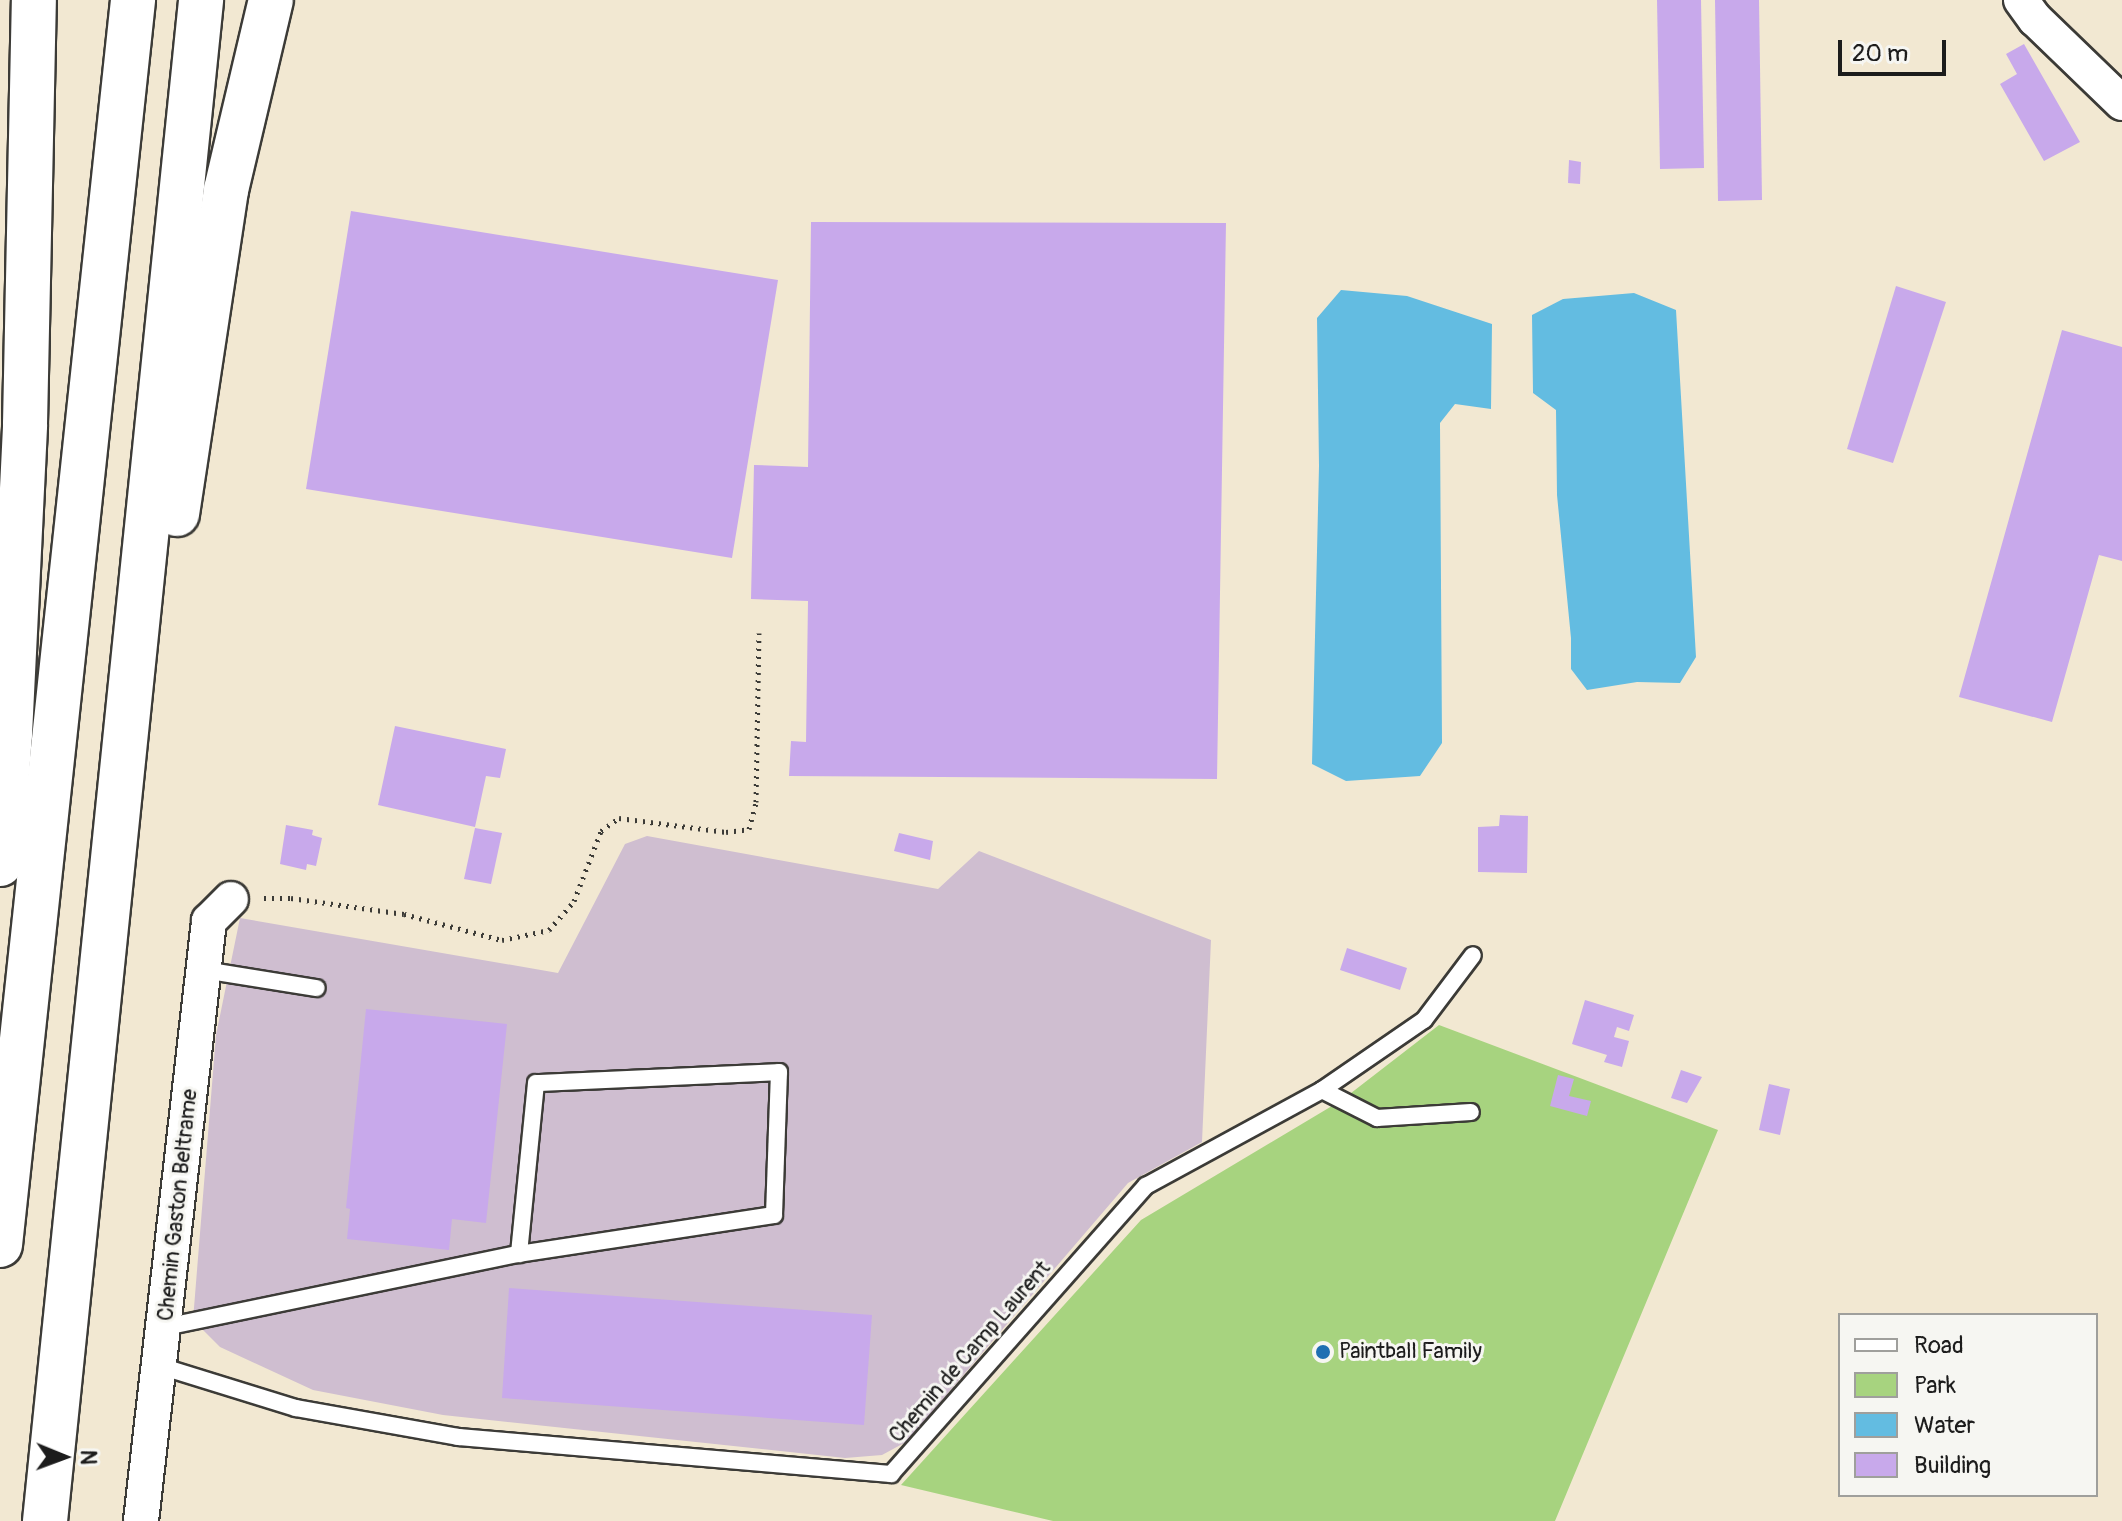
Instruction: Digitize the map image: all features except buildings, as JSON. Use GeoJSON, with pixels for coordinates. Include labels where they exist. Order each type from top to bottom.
{"type":"FeatureCollection","features":[{"type":"Feature","properties":{"kind":"highway"},"geometry":{"type":"LineString","coordinates":[[0,864],[10,734],[24,440],[34,0]]}},
{"type":"Feature","properties":{"kind":"highway"},"geometry":{"type":"LineString","coordinates":[[0,1245],[133,0]]}},
{"type":"Feature","properties":{"kind":"highway"},"geometry":{"type":"LineString","coordinates":[[45,1521],[201,0]]}},
{"type":"Feature","properties":{"kind":"highway"},"geometry":{"type":"LineString","coordinates":[[93,1074],[226,190],[271,0]]}},
{"type":"Feature","properties":{"kind":"street"},"geometry":{"type":"LineString","coordinates":[[2021,0],[2035,19],[2122,103]]}},
{"type":"Feature","properties":{"kind":"street","name":"Chemin Gaston Beltrame"},"geometry":{"type":"LineString","coordinates":[[141,1521],[209,921],[231,899]]}},
{"type":"Feature","properties":{"kind":"lane","name":"Chemin de Camp Laurent"},"geometry":{"type":"LineString","coordinates":[[160,1366],[296,1408],[458,1437],[891,1474],[1146,1186],[1322,1090],[1424,1020],[1473,955]]}},
{"type":"Feature","properties":{"kind":"lane"},"geometry":{"type":"LineString","coordinates":[[204,970],[317,988]]}},
{"type":"Feature","properties":{"kind":"lane"},"geometry":{"type":"LineString","coordinates":[[165,1327],[519,1254],[774,1215],[779,1072],[536,1083],[519,1254]]}},
{"type":"Feature","properties":{"kind":"lane"},"geometry":{"type":"LineString","coordinates":[[1322,1090],[1377,1118],[1471,1112]]}},
{"type":"Feature","properties":{"kind":"path"},"geometry":{"type":"LineString","coordinates":[[231,899],[291,898],[404,914],[502,940],[549,930],[574,901],[601,831],[619,818],[726,832],[749,829],[756,802],[759,633]]}},
{"type":"Feature","properties":{"kind":"shaded area"},"geometry":{"type":"Polygon","coordinates":[[[647,836],[938,889],[979,851],[1211,940],[1202,1142],[1128,1183],[906,1442],[882,1455],[845,1458],[443,1415],[313,1390],[220,1347],[193,1320],[216,1035],[240,918],[558,973],[625,844],[647,836]]]}},
{"type":"Feature","properties":{"kind":"green space","name":"Paintball Family"},"geometry":{"type":"Polygon","coordinates":[[[1439,1025],[1718,1130],[1555,1521],[1053,1521],[901,1485],[1141,1220],[1342,1100],[1439,1025]]]}},
{"type":"Feature","properties":{"kind":"water"},"geometry":{"type":"Polygon","coordinates":[[[1341,290],[1407,296],[1492,324],[1491,409],[1455,404],[1440,423],[1442,743],[1420,776],[1346,781],[1312,764],[1319,466],[1317,318],[1341,290]]]}},
{"type":"Feature","properties":{"kind":"water"},"geometry":{"type":"Polygon","coordinates":[[[1634,293],[1676,310],[1696,657],[1680,683],[1637,682],[1587,690],[1571,669],[1571,638],[1557,495],[1556,410],[1533,393],[1532,315],[1563,299],[1634,293]]]}},
{"type":"Feature","properties":{"kind":"place","name":"Paintball Family"},"geometry":{"type":"Point","coordinates":[1323,1352]}}]}
